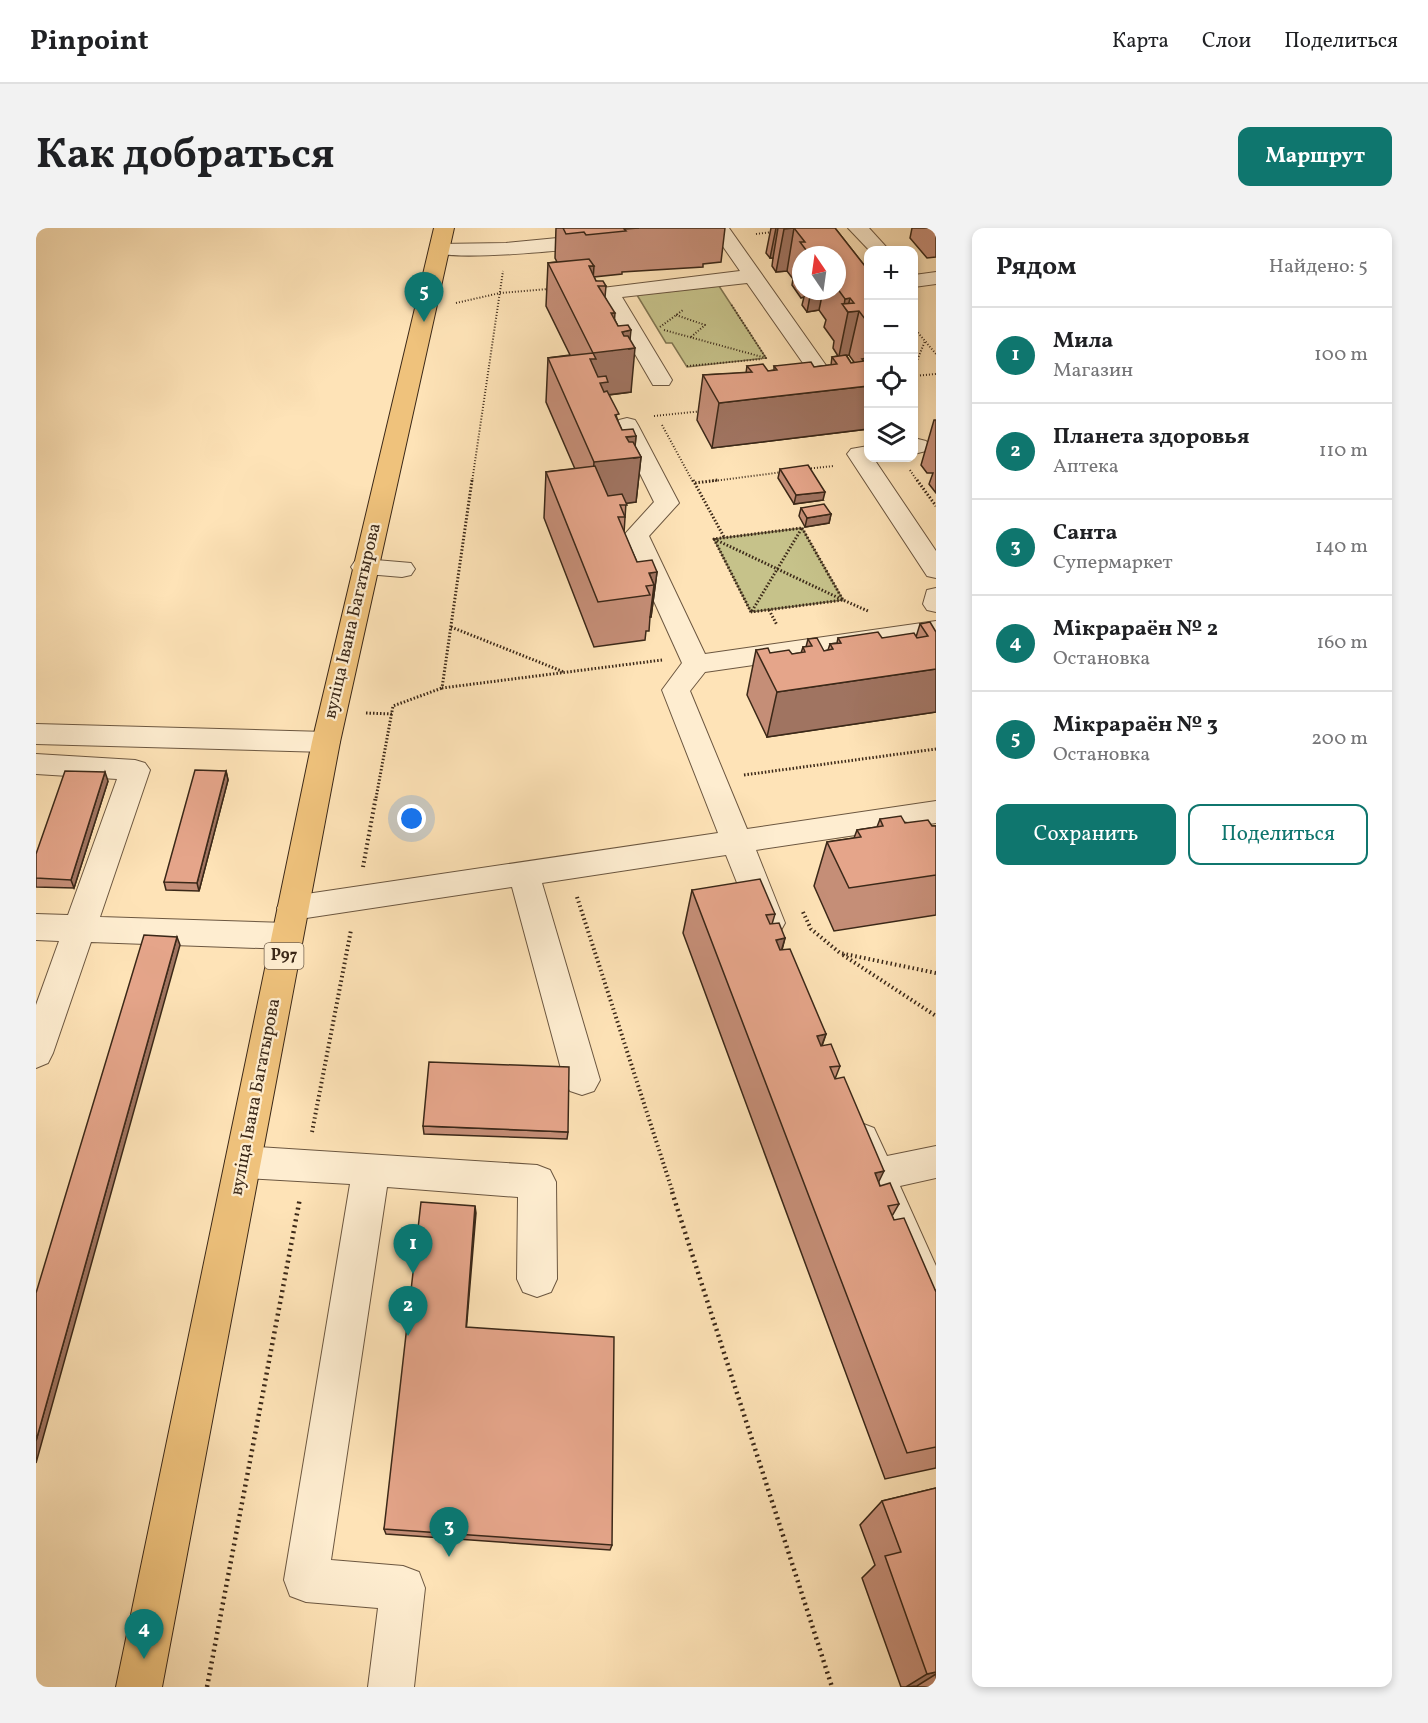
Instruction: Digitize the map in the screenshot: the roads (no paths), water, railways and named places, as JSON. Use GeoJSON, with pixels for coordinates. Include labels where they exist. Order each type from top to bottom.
{"type":"FeatureCollection","features":[{"type":"Feature","properties":{"kind":"main road","name":"вуліца Івана Багатырова"},"geometry":{"type":"LineString","coordinates":[[139,1687],[326,742],[364,567],[442,239]]}},
{"type":"Feature","properties":{"kind":"lane"},"geometry":{"type":"LineString","coordinates":[[720,228],[826,381],[780,387]]}},
{"type":"Feature","properties":{"kind":"lane"},"geometry":{"type":"LineString","coordinates":[[665,234],[727,228]]}},
{"type":"Feature","properties":{"kind":"lane"},"geometry":{"type":"LineString","coordinates":[[866,228],[877,246]]}},
{"type":"Feature","properties":{"kind":"lane"},"geometry":{"type":"LineString","coordinates":[[442,239],[506,249],[621,238]]}},
{"type":"Feature","properties":{"kind":"lane"},"geometry":{"type":"LineString","coordinates":[[661,380],[609,292],[753,276]]}},
{"type":"Feature","properties":{"kind":"lane"},"geometry":{"type":"LineString","coordinates":[[918,280],[936,278]]}},
{"type":"Feature","properties":{"kind":"lane"},"geometry":{"type":"LineString","coordinates":[[636,421],[667,503],[636,535],[681,662],[676,690],[753,839],[778,947]]}},
{"type":"Feature","properties":{"kind":"lane"},"geometry":{"type":"LineString","coordinates":[[869,462],[936,570]]}},
{"type":"Feature","properties":{"kind":"lane"},"geometry":{"type":"LineString","coordinates":[[364,567],[402,569]]}},
{"type":"Feature","properties":{"kind":"lane"},"geometry":{"type":"LineString","coordinates":[[936,596],[936,604]]}},
{"type":"Feature","properties":{"kind":"lane"},"geometry":{"type":"LineString","coordinates":[[681,662],[936,630]]}},
{"type":"Feature","properties":{"kind":"lane"},"geometry":{"type":"LineString","coordinates":[[36,734],[326,742]]}},
{"type":"Feature","properties":{"kind":"lane"},"geometry":{"type":"LineString","coordinates":[[36,764],[135,770],[36,1053]]}},
{"type":"Feature","properties":{"kind":"lane"},"geometry":{"type":"LineString","coordinates":[[36,927],[80,928],[290,922],[527,884],[753,839],[936,812]]}},
{"type":"Feature","properties":{"kind":"lane"},"geometry":{"type":"LineString","coordinates":[[527,884],[582,1080]]}},
{"type":"Feature","properties":{"kind":"lane"},"geometry":{"type":"LineString","coordinates":[[850,1113],[936,1311]]}},
{"type":"Feature","properties":{"kind":"lane"},"geometry":{"type":"LineString","coordinates":[[243,1162],[537,1182],[537,1279]]}},
{"type":"Feature","properties":{"kind":"lane"},"geometry":{"type":"LineString","coordinates":[[877,1174],[936,1162]]}},
{"type":"Feature","properties":{"kind":"lane"},"geometry":{"type":"LineString","coordinates":[[371,1169],[306,1580],[403,1588],[391,1687]]}},
{"type":"Feature","properties":{"kind":"place","name":"Мікрараён № 3"},"geometry":{"type":"Point","coordinates":[424,322]}},
{"type":"Feature","properties":{"kind":"place","name":"Мила"},"geometry":{"type":"Point","coordinates":[413,1274]}},
{"type":"Feature","properties":{"kind":"place","name":"Планета здоровья"},"geometry":{"type":"Point","coordinates":[408,1336]}},
{"type":"Feature","properties":{"kind":"place","name":"Санта"},"geometry":{"type":"Point","coordinates":[449,1557]}},
{"type":"Feature","properties":{"kind":"place","name":"Мікрараён № 2"},"geometry":{"type":"Point","coordinates":[144,1659]}}]}
